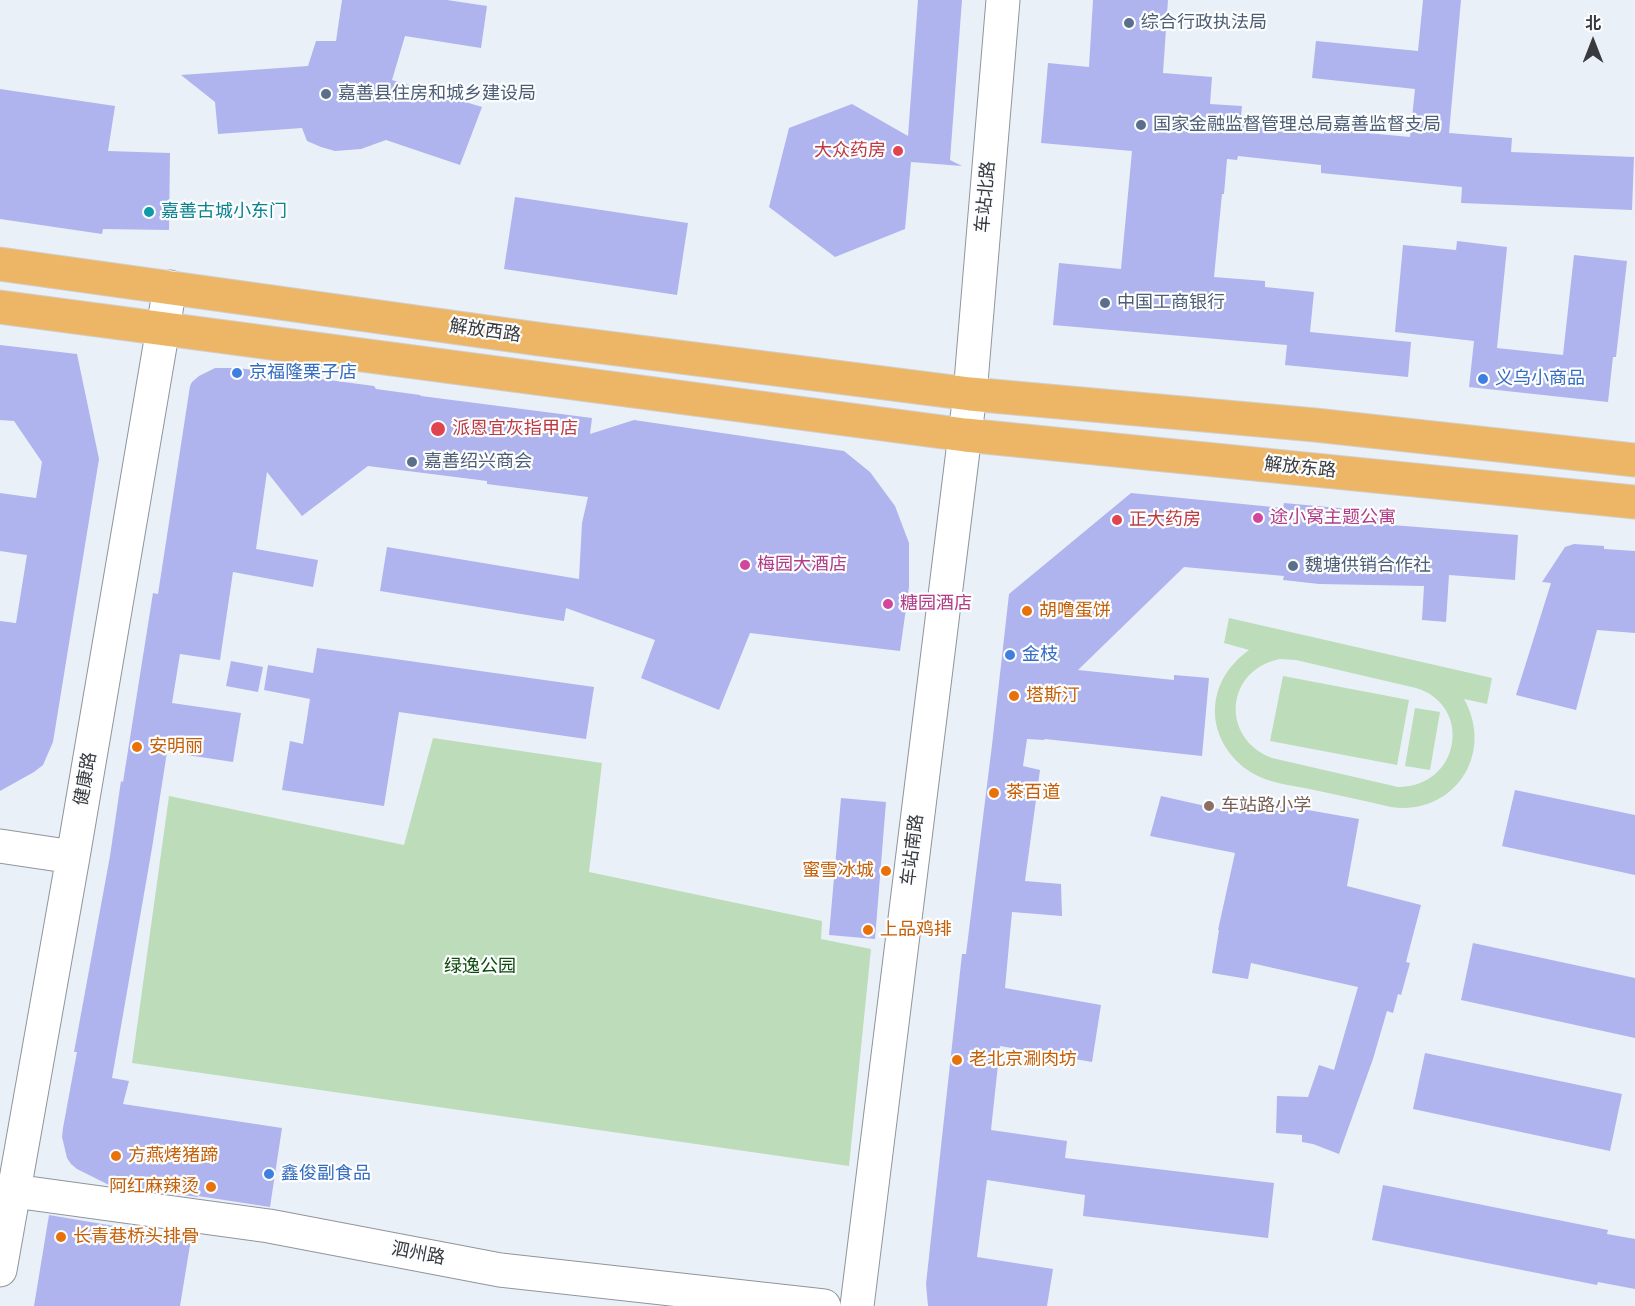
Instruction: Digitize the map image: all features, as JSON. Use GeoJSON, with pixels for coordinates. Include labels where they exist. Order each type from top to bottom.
{"type":"FeatureCollection","features":[{"type":"Feature","properties":{"kind":"main road","name":"解放西路"},"geometry":{"type":"LineString","coordinates":[[0,264],[527,338],[970,394]]}},
{"type":"Feature","properties":{"kind":"main road"},"geometry":{"type":"LineString","coordinates":[[0,308],[965,435]]}},
{"type":"Feature","properties":{"kind":"main road"},"geometry":{"type":"LineString","coordinates":[[970,394],[1315,425],[1635,460]]}},
{"type":"Feature","properties":{"kind":"main road","name":"解放东路"},"geometry":{"type":"LineString","coordinates":[[965,435],[1635,502]]}},
{"type":"Feature","properties":{"kind":"street","name":"车站北路"},"geometry":{"type":"LineString","coordinates":[[970,394],[1003,0]]}},
{"type":"Feature","properties":{"kind":"street","name":"健康路"},"geometry":{"type":"LineString","coordinates":[[0,1270],[170,287]]}},
{"type":"Feature","properties":{"kind":"street","name":"车站南路"},"geometry":{"type":"LineString","coordinates":[[857,1306],[970,394]]}},
{"type":"Feature","properties":{"kind":"street"},"geometry":{"type":"LineString","coordinates":[[0,846],[73,857]]}},
{"type":"Feature","properties":{"kind":"street","name":"泗州路"},"geometry":{"type":"LineString","coordinates":[[14,1191],[269,1226],[500,1270],[824,1306]]}},
{"type":"Feature","properties":{"kind":"green space"},"geometry":{"type":"Polygon","coordinates":[[[1229,618],[1492,678],[1487,704],[1464,699],[1472,720],[1475,740],[1471,760],[1463,777],[1450,791],[1433,802],[1413,807],[1391,807],[1279,783],[1250,772],[1233,757],[1217,729],[1215,707],[1218,690],[1230,668],[1249,650],[1224,643],[1229,618]],[[1280,659],[1262,666],[1248,676],[1240,690],[1236,705],[1237,721],[1244,736],[1255,748],[1272,758],[1398,787],[1419,783],[1435,774],[1446,760],[1452,744],[1452,727],[1446,711],[1434,697],[1416,688],[1296,660],[1280,659]]]}},
{"type":"Feature","properties":{"kind":"green space"},"geometry":{"type":"Polygon","coordinates":[[[1283,676],[1409,700],[1397,765],[1270,741],[1283,676]]]}},
{"type":"Feature","properties":{"kind":"green space"},"geometry":{"type":"Polygon","coordinates":[[[1415,708],[1440,712],[1430,770],[1405,766],[1415,708]]]}},
{"type":"Feature","properties":{"kind":"green space","name":"绿逸公园"},"geometry":{"type":"Polygon","coordinates":[[[433,738],[602,763],[589,872],[822,921],[821,939],[871,949],[849,1166],[132,1063],[169,796],[404,845],[433,738]]]}},
{"type":"Feature","properties":{"kind":"building","name":"嘉善县住房和城乡建设局"},"geometry":{"type":"Polygon","coordinates":[[[342,0],[447,0],[487,6],[481,48],[405,36],[392,80],[482,107],[460,165],[386,140],[361,149],[335,151],[307,141],[302,128],[218,134],[215,102],[181,75],[308,66],[316,41],[336,41],[342,0]]]}},
{"type":"Feature","properties":{"kind":"building"},"geometry":{"type":"Polygon","coordinates":[[[918,0],[962,0],[950,160],[962,166],[911,162],[905,229],[835,257],[769,207],[789,128],[852,104],[908,136],[918,0]]]}},
{"type":"Feature","properties":{"kind":"building"},"geometry":{"type":"Polygon","coordinates":[[[1093,0],[1168,0],[1163,73],[1212,77],[1210,104],[1242,106],[1240,125],[1324,134],[1325,129],[1410,137],[1415,89],[1312,78],[1316,41],[1418,51],[1423,0],[1461,0],[1449,133],[1512,138],[1511,152],[1634,157],[1632,210],[1461,203],[1462,187],[1321,173],[1321,165],[1238,156],[1237,160],[1227,159],[1214,277],[1265,281],[1265,287],[1314,292],[1310,332],[1411,342],[1408,377],[1285,365],[1287,345],[1053,325],[1059,263],[1121,269],[1132,151],[1041,143],[1048,63],[1089,67],[1093,0]]]}},
{"type":"Feature","properties":{"kind":"building"},"geometry":{"type":"Polygon","coordinates":[[[0,89],[115,106],[108,151],[170,153],[169,230],[103,229],[102,234],[0,219],[0,89]]]}},
{"type":"Feature","properties":{"kind":"building"},"geometry":{"type":"Polygon","coordinates":[[[515,197],[688,223],[677,295],[504,269],[515,197]]]}},
{"type":"Feature","properties":{"kind":"building"},"geometry":{"type":"Polygon","coordinates":[[[1457,241],[1507,247],[1497,348],[1563,355],[1574,255],[1627,261],[1616,357],[1613,357],[1608,402],[1469,387],[1474,341],[1395,332],[1403,245],[1456,250],[1457,241]]]}},
{"type":"Feature","properties":{"kind":"building"},"geometry":{"type":"Polygon","coordinates":[[[0,345],[77,354],[99,459],[53,742],[43,765],[0,791],[0,621],[16,623],[27,555],[0,551],[0,493],[36,498],[42,462],[14,421],[0,420],[0,345]]]}},
{"type":"Feature","properties":{"kind":"building"},"geometry":{"type":"Polygon","coordinates":[[[215,368],[238,368],[374,386],[376,389],[421,396],[592,418],[590,434],[634,420],[844,451],[870,472],[895,506],[909,543],[909,587],[900,651],[750,633],[719,710],[641,678],[655,640],[566,608],[564,621],[380,591],[387,547],[579,579],[582,523],[588,497],[368,466],[302,516],[267,472],[256,549],[318,560],[313,587],[233,572],[220,660],[180,654],[172,703],[241,713],[233,762],[167,752],[112,1078],[129,1081],[123,1104],[282,1128],[270,1207],[109,1185],[71,1164],[67,1158],[62,1137],[77,1052],[74,1052],[110,856],[121,781],[123,782],[153,593],[158,594],[190,386],[199,376],[215,368]]]}},
{"type":"Feature","properties":{"kind":"building"},"geometry":{"type":"Polygon","coordinates":[[[1131,493],[1283,508],[1284,503],[1393,513],[1392,525],[1518,535],[1515,580],[1449,575],[1446,622],[1422,620],[1424,586],[1319,584],[1283,580],[1284,576],[1184,567],[1078,670],[1174,680],[1174,675],[1209,678],[1202,756],[1027,739],[1023,766],[1040,770],[1025,881],[1061,884],[1062,916],[1012,912],[1005,988],[1101,1005],[1092,1062],[1000,1046],[991,1130],[1067,1141],[1065,1158],[1274,1183],[1268,1238],[1083,1216],[1085,1195],[987,1180],[977,1257],[1053,1269],[1047,1306],[928,1306],[926,1284],[962,954],[966,954],[1009,594],[1131,493]]]}},
{"type":"Feature","properties":{"kind":"building"},"geometry":{"type":"Polygon","coordinates":[[[1574,544],[1635,551],[1635,633],[1597,630],[1576,710],[1516,695],[1551,583],[1542,582],[1565,547],[1574,544]]]}},
{"type":"Feature","properties":{"kind":"building"},"geometry":{"type":"Polygon","coordinates":[[[317,648],[594,687],[586,739],[399,712],[384,806],[282,790],[290,741],[303,744],[310,699],[264,690],[268,665],[313,673],[317,648]]]}},
{"type":"Feature","properties":{"kind":"building"},"geometry":{"type":"Polygon","coordinates":[[[231,661],[263,667],[258,692],[226,686],[231,661]]]}},
{"type":"Feature","properties":{"kind":"building"},"geometry":{"type":"Polygon","coordinates":[[[1515,790],[1635,815],[1635,875],[1502,846],[1515,790]]]}},
{"type":"Feature","properties":{"kind":"building"},"geometry":{"type":"Polygon","coordinates":[[[1161,796],[1241,814],[1245,799],[1359,819],[1347,886],[1421,905],[1406,962],[1410,963],[1401,995],[1398,994],[1393,1013],[1387,1011],[1373,1059],[1339,1154],[1302,1142],[1302,1135],[1276,1133],[1277,1096],[1308,1097],[1319,1065],[1334,1070],[1358,987],[1251,963],[1248,979],[1212,973],[1218,930],[1235,853],[1150,836],[1161,796]]]}},
{"type":"Feature","properties":{"kind":"building"},"geometry":{"type":"Polygon","coordinates":[[[841,798],[886,802],[875,939],[829,935],[841,798]]]}},
{"type":"Feature","properties":{"kind":"building"},"geometry":{"type":"Polygon","coordinates":[[[1473,943],[1635,978],[1635,1038],[1461,1000],[1473,943]]]}},
{"type":"Feature","properties":{"kind":"building"},"geometry":{"type":"Polygon","coordinates":[[[1425,1053],[1622,1094],[1610,1151],[1413,1109],[1425,1053]]]}},
{"type":"Feature","properties":{"kind":"building"},"geometry":{"type":"Polygon","coordinates":[[[1383,1185],[1608,1230],[1607,1234],[1635,1239],[1635,1289],[1598,1282],[1597,1285],[1372,1240],[1383,1185]]]}},
{"type":"Feature","properties":{"kind":"building"},"geometry":{"type":"Polygon","coordinates":[[[49,1215],[191,1239],[180,1306],[34,1306],[49,1215]]]}},
{"type":"Feature","properties":{"kind":"place","name":"综合行政执法局"},"geometry":{"type":"Point","coordinates":[1129,23]}},
{"type":"Feature","properties":{"kind":"place","name":"嘉善县住房和城乡建设局"},"geometry":{"type":"Point","coordinates":[326,94]}},
{"type":"Feature","properties":{"kind":"place","name":"国家金融监督管理总局嘉善监督支局"},"geometry":{"type":"Point","coordinates":[1141,125]}},
{"type":"Feature","properties":{"kind":"place","name":"大众药房"},"geometry":{"type":"Point","coordinates":[898,151]}},
{"type":"Feature","properties":{"kind":"place","name":"嘉善古城小东门"},"geometry":{"type":"Point","coordinates":[149,212]}},
{"type":"Feature","properties":{"kind":"place","name":"中国工商银行"},"geometry":{"type":"Point","coordinates":[1105,303]}},
{"type":"Feature","properties":{"kind":"place","name":"京福隆栗子店"},"geometry":{"type":"Point","coordinates":[237,373]}},
{"type":"Feature","properties":{"kind":"place","name":"义乌小商品"},"geometry":{"type":"Point","coordinates":[1483,379]}},
{"type":"Feature","properties":{"kind":"place","name":"派恩宜灰指甲店"},"geometry":{"type":"Point","coordinates":[438,429]}},
{"type":"Feature","properties":{"kind":"place","name":"嘉善绍兴商会"},"geometry":{"type":"Point","coordinates":[412,462]}},
{"type":"Feature","properties":{"kind":"place","name":"途小窝主题公寓"},"geometry":{"type":"Point","coordinates":[1258,518]}},
{"type":"Feature","properties":{"kind":"place","name":"正大药房"},"geometry":{"type":"Point","coordinates":[1117,520]}},
{"type":"Feature","properties":{"kind":"place","name":"梅园大酒店"},"geometry":{"type":"Point","coordinates":[745,565]}},
{"type":"Feature","properties":{"kind":"place","name":"魏塘供销合作社"},"geometry":{"type":"Point","coordinates":[1293,566]}},
{"type":"Feature","properties":{"kind":"place","name":"糖园酒店"},"geometry":{"type":"Point","coordinates":[888,604]}},
{"type":"Feature","properties":{"kind":"place","name":"胡噜蛋饼"},"geometry":{"type":"Point","coordinates":[1027,611]}},
{"type":"Feature","properties":{"kind":"place","name":"金枝"},"geometry":{"type":"Point","coordinates":[1010,655]}},
{"type":"Feature","properties":{"kind":"place","name":"塔斯汀"},"geometry":{"type":"Point","coordinates":[1014,696]}},
{"type":"Feature","properties":{"kind":"place","name":"安明丽"},"geometry":{"type":"Point","coordinates":[137,747]}},
{"type":"Feature","properties":{"kind":"place","name":"茶百道"},"geometry":{"type":"Point","coordinates":[994,793]}},
{"type":"Feature","properties":{"kind":"place","name":"车站路小学"},"geometry":{"type":"Point","coordinates":[1209,806]}},
{"type":"Feature","properties":{"kind":"place","name":"蜜雪冰城"},"geometry":{"type":"Point","coordinates":[886,871]}},
{"type":"Feature","properties":{"kind":"place","name":"上品鸡排"},"geometry":{"type":"Point","coordinates":[868,930]}},
{"type":"Feature","properties":{"kind":"place","name":"老北京涮肉坊"},"geometry":{"type":"Point","coordinates":[957,1060]}},
{"type":"Feature","properties":{"kind":"place","name":"方燕烤猪蹄"},"geometry":{"type":"Point","coordinates":[116,1156]}},
{"type":"Feature","properties":{"kind":"place","name":"鑫俊副食品"},"geometry":{"type":"Point","coordinates":[269,1174]}},
{"type":"Feature","properties":{"kind":"place","name":"阿红麻辣烫"},"geometry":{"type":"Point","coordinates":[211,1187]}},
{"type":"Feature","properties":{"kind":"place","name":"长青巷桥头排骨"},"geometry":{"type":"Point","coordinates":[61,1237]}}]}
